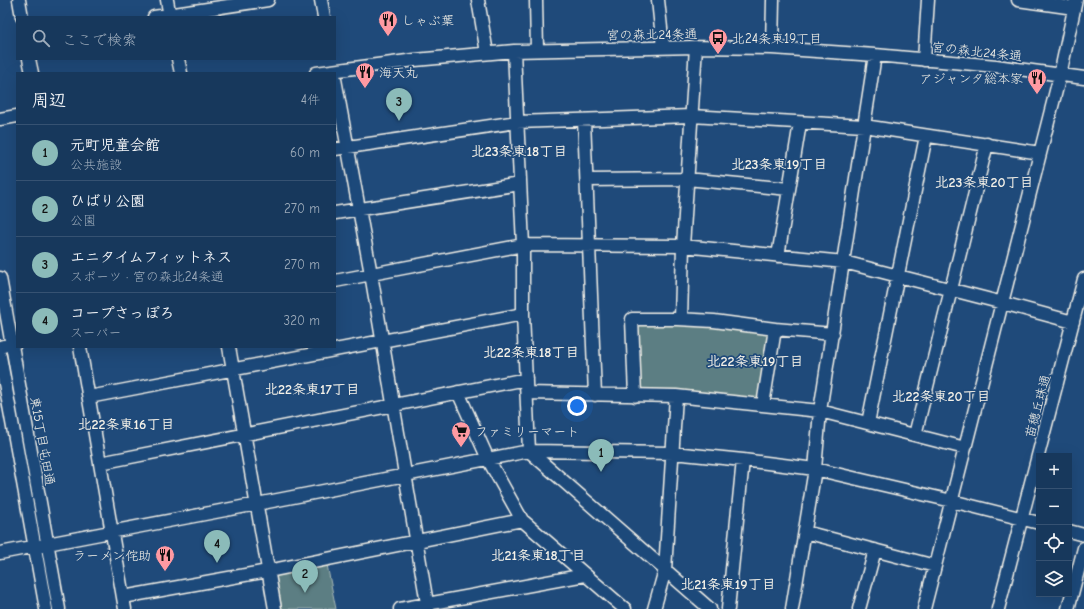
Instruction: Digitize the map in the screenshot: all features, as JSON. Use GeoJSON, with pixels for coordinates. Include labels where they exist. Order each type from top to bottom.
{"type":"FeatureCollection","features":[{"type":"Feature","properties":{"kind":"street"},"geometry":{"type":"LineString","coordinates":[[19,0],[22,16]]}},
{"type":"Feature","properties":{"kind":"street"},"geometry":{"type":"LineString","coordinates":[[166,0],[169,16],[268,0]]}},
{"type":"Feature","properties":{"kind":"street"},"geometry":{"type":"LineString","coordinates":[[321,0],[324,16]]}},
{"type":"Feature","properties":{"kind":"street"},"geometry":{"type":"LineString","coordinates":[[478,0],[487,53]]}},
{"type":"Feature","properties":{"kind":"street"},"geometry":{"type":"LineString","coordinates":[[536,0],[537,50]]}},
{"type":"Feature","properties":{"kind":"street"},"geometry":{"type":"LineString","coordinates":[[658,0],[663,47]]}},
{"type":"Feature","properties":{"kind":"street"},"geometry":{"type":"LineString","coordinates":[[772,0],[772,48]]}},
{"type":"Feature","properties":{"kind":"street"},"geometry":{"type":"LineString","coordinates":[[924,60],[928,0]]}},
{"type":"Feature","properties":{"kind":"street"},"geometry":{"type":"LineString","coordinates":[[924,609],[1060,75],[1075,4],[1018,0]]}},
{"type":"Feature","properties":{"kind":"street"},"geometry":{"type":"LineString","coordinates":[[681,319],[683,246],[696,47]]}},
{"type":"Feature","properties":{"kind":"street","name":"宮の森北24条通"},"geometry":{"type":"LineString","coordinates":[[322,72],[416,60],[514,51],[696,47],[772,48],[876,55],[996,66],[1084,78]]}},
{"type":"Feature","properties":{"kind":"street"},"geometry":{"type":"LineString","coordinates":[[514,51],[523,245],[523,314],[529,451],[710,609]]}},
{"type":"Feature","properties":{"kind":"street"},"geometry":{"type":"LineString","coordinates":[[792,609],[814,469],[820,411],[876,55]]}},
{"type":"Feature","properties":{"kind":"street"},"geometry":{"type":"LineString","coordinates":[[30,60],[32,72]]}},
{"type":"Feature","properties":{"kind":"street"},"geometry":{"type":"LineString","coordinates":[[178,60],[181,72]]}},
{"type":"Feature","properties":{"kind":"street"},"geometry":{"type":"LineString","coordinates":[[336,81],[428,606]]}},
{"type":"Feature","properties":{"kind":"street"},"geometry":{"type":"LineString","coordinates":[[0,119],[16,116]]}},
{"type":"Feature","properties":{"kind":"street"},"geometry":{"type":"LineString","coordinates":[[336,149],[517,122],[691,116],[864,126],[1040,153]]}},
{"type":"Feature","properties":{"kind":"street"},"geometry":{"type":"LineString","coordinates":[[584,120],[595,395]]}},
{"type":"Feature","properties":{"kind":"street"},"geometry":{"type":"LineString","coordinates":[[778,256],[800,123]]}},
{"type":"Feature","properties":{"kind":"street"},"geometry":{"type":"LineString","coordinates":[[868,423],[926,136]]}},
{"type":"Feature","properties":{"kind":"street"},"geometry":{"type":"LineString","coordinates":[[915,434],[987,144]]}},
{"type":"Feature","properties":{"kind":"street"},"geometry":{"type":"LineString","coordinates":[[587,180],[687,179],[789,189]]}},
{"type":"Feature","properties":{"kind":"street"},"geometry":{"type":"LineString","coordinates":[[336,213],[520,184]]}},
{"type":"Feature","properties":{"kind":"street"},"geometry":{"type":"LineString","coordinates":[[336,281],[523,245],[683,246],[844,262],[1073,322]]}},
{"type":"Feature","properties":{"kind":"street","name":"東15丁目屯田通"},"geometry":{"type":"LineString","coordinates":[[0,278],[15,343],[47,544],[59,609]]}},
{"type":"Feature","properties":{"kind":"street","name":"苗穂丘珠通"},"geometry":{"type":"LineString","coordinates":[[998,609],[1084,279]]}},
{"type":"Feature","properties":{"kind":"street"},"geometry":{"type":"LineString","coordinates":[[89,397],[523,314]]}},
{"type":"Feature","properties":{"kind":"street"},"geometry":{"type":"LineString","coordinates":[[635,396],[632,319],[714,321],[775,329],[833,334]]}},
{"type":"Feature","properties":{"kind":"street"},"geometry":{"type":"LineString","coordinates":[[763,405],[775,329]]}},
{"type":"Feature","properties":{"kind":"street"},"geometry":{"type":"LineString","coordinates":[[0,347],[15,343]]}},
{"type":"Feature","properties":{"kind":"street"},"geometry":{"type":"LineString","coordinates":[[80,348],[124,603],[268,571],[522,520]]}},
{"type":"Feature","properties":{"kind":"street"},"geometry":{"type":"LineString","coordinates":[[229,348],[275,609]]}},
{"type":"Feature","properties":{"kind":"street","name":"東15丁目屯田通"},"geometry":{"type":"LineString","coordinates":[[0,356],[46,609]]}},
{"type":"Feature","properties":{"kind":"street"},"geometry":{"type":"LineString","coordinates":[[100,463],[394,406],[458,392],[526,380]]}},
{"type":"Feature","properties":{"kind":"street"},"geometry":{"type":"LineString","coordinates":[[458,392],[488,459],[522,520],[625,609]]}},
{"type":"Feature","properties":{"kind":"street"},"geometry":{"type":"LineString","coordinates":[[527,393],[676,396],[820,411],[915,434],[965,448]]}},
{"type":"Feature","properties":{"kind":"street"},"geometry":{"type":"LineString","coordinates":[[654,609],[665,570],[676,396]]}},
{"type":"Feature","properties":{"kind":"street"},"geometry":{"type":"LineString","coordinates":[[0,553],[529,451],[673,454],[743,460],[814,469],[1036,522]]}},
{"type":"Feature","properties":{"kind":"street"},"geometry":{"type":"LineString","coordinates":[[728,609],[743,460]]}},
{"type":"Feature","properties":{"kind":"street"},"geometry":{"type":"LineString","coordinates":[[805,532],[935,566]]}},
{"type":"Feature","properties":{"kind":"street"},"geometry":{"type":"LineString","coordinates":[[1072,532],[1084,535]]}},
{"type":"Feature","properties":{"kind":"street"},"geometry":{"type":"LineString","coordinates":[[1068,609],[1079,588],[1084,548]]}},
{"type":"Feature","properties":{"kind":"street"},"geometry":{"type":"LineString","coordinates":[[860,609],[874,550]]}},
{"type":"Feature","properties":{"kind":"street"},"geometry":{"type":"LineString","coordinates":[[400,609],[428,606],[586,575]]}},
{"type":"Feature","properties":{"kind":"green space"},"geometry":{"type":"Polygon","coordinates":[[[678,322],[770,334],[759,399],[640,392],[638,323],[678,322]]]}},
{"type":"Feature","properties":{"kind":"green space"},"geometry":{"type":"Polygon","coordinates":[[[327,565],[336,609],[282,609],[276,576],[277,573],[327,565]]]}},
{"type":"Feature","properties":{"kind":"place","name":"しゃぶ葉"},"geometry":{"type":"Point","coordinates":[388,37]}},
{"type":"Feature","properties":{"kind":"place","name":"北24条東19丁目"},"geometry":{"type":"Point","coordinates":[718,55]}},
{"type":"Feature","properties":{"kind":"place","name":"海天丸"},"geometry":{"type":"Point","coordinates":[365,89]}},
{"type":"Feature","properties":{"kind":"place","name":"アジャンタ総本家"},"geometry":{"type":"Point","coordinates":[1037,95]}},
{"type":"Feature","properties":{"kind":"place","name":"エニタイムフィットネス"},"geometry":{"type":"Point","coordinates":[399,121]}},
{"type":"Feature","properties":{"kind":"place","name":"ファミリーマート"},"geometry":{"type":"Point","coordinates":[461,448]}},
{"type":"Feature","properties":{"kind":"place","name":"元町児童会館"},"geometry":{"type":"Point","coordinates":[601,472]}},
{"type":"Feature","properties":{"kind":"place","name":"コープさっぽろ"},"geometry":{"type":"Point","coordinates":[217,563]}},
{"type":"Feature","properties":{"kind":"place","name":"ラーメン侘助"},"geometry":{"type":"Point","coordinates":[165,572]}},
{"type":"Feature","properties":{"kind":"place","name":"ひばり公園"},"geometry":{"type":"Point","coordinates":[305,593]}},
{"type":"Feature","properties":{"kind":"district","name":"北23条東18丁目"},"geometry":{"type":"Point","coordinates":[519,151]}},
{"type":"Feature","properties":{"kind":"district","name":"北23条東19丁目"},"geometry":{"type":"Point","coordinates":[779,164]}},
{"type":"Feature","properties":{"kind":"district","name":"北23条東20丁目"},"geometry":{"type":"Point","coordinates":[984,182]}},
{"type":"Feature","properties":{"kind":"district","name":"北22条東18丁目"},"geometry":{"type":"Point","coordinates":[531,352]}},
{"type":"Feature","properties":{"kind":"district","name":"北22条東19丁目"},"geometry":{"type":"Point","coordinates":[755,361]}},
{"type":"Feature","properties":{"kind":"district","name":"北22条東17丁目"},"geometry":{"type":"Point","coordinates":[312,389]}},
{"type":"Feature","properties":{"kind":"district","name":"北22条東20丁目"},"geometry":{"type":"Point","coordinates":[941,396]}},
{"type":"Feature","properties":{"kind":"district","name":"北22条東16丁目"},"geometry":{"type":"Point","coordinates":[126,424]}},
{"type":"Feature","properties":{"kind":"district","name":"北21条東18丁目"},"geometry":{"type":"Point","coordinates":[538,555]}},
{"type":"Feature","properties":{"kind":"district","name":"北21条東19丁目"},"geometry":{"type":"Point","coordinates":[728,584]}}]}
